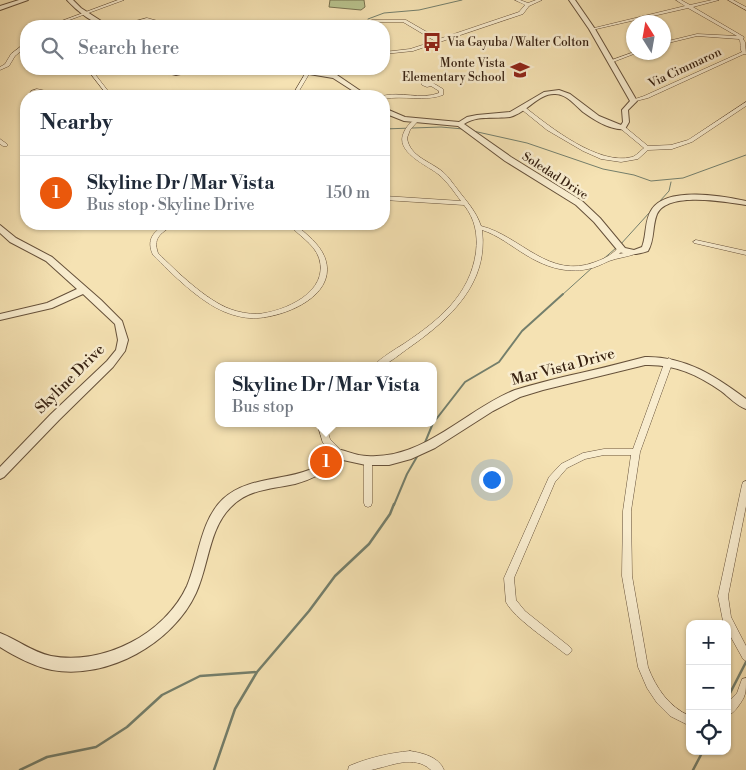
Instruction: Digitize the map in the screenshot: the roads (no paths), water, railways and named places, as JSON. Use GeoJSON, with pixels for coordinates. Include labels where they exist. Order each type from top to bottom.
{"type":"FeatureCollection","features":[{"type":"Feature","properties":{"kind":"street"},"geometry":{"type":"LineString","coordinates":[[0,8],[25,0]]}},
{"type":"Feature","properties":{"kind":"street"},"geometry":{"type":"LineString","coordinates":[[70,0],[96,20]]}},
{"type":"Feature","properties":{"kind":"street"},"geometry":{"type":"LineString","coordinates":[[66,20],[122,0]]}},
{"type":"Feature","properties":{"kind":"street"},"geometry":{"type":"LineString","coordinates":[[517,0],[528,5]]}},
{"type":"Feature","properties":{"kind":"street"},"geometry":{"type":"LineString","coordinates":[[390,52],[411,50],[520,13],[528,5],[540,0]]}},
{"type":"Feature","properties":{"kind":"street"},"geometry":{"type":"LineString","coordinates":[[572,0],[592,29],[634,100],[625,110],[626,122],[623,128]]}},
{"type":"Feature","properties":{"kind":"street"},"geometry":{"type":"LineString","coordinates":[[678,0],[744,38]]}},
{"type":"Feature","properties":{"kind":"street"},"geometry":{"type":"LineString","coordinates":[[592,29],[717,0]]}},
{"type":"Feature","properties":{"kind":"street"},"geometry":{"type":"LineString","coordinates":[[730,0],[746,9]]}},
{"type":"Feature","properties":{"kind":"street"},"geometry":{"type":"LineString","coordinates":[[140,20],[147,18],[154,20]]}},
{"type":"Feature","properties":{"kind":"street"},"geometry":{"type":"LineString","coordinates":[[390,20],[406,22],[439,41]]}},
{"type":"Feature","properties":{"kind":"street"},"geometry":{"type":"LineString","coordinates":[[671,42],[697,34],[744,38]]}},
{"type":"Feature","properties":{"kind":"street"},"geometry":{"type":"LineString","coordinates":[[744,38],[745,52]]}},
{"type":"Feature","properties":{"kind":"street","name":"Via Cimmaron"},"geometry":{"type":"LineString","coordinates":[[634,100],[646,97],[745,52]]}},
{"type":"Feature","properties":{"kind":"street"},"geometry":{"type":"LineString","coordinates":[[0,71],[14,62],[20,53]]}},
{"type":"Feature","properties":{"kind":"street"},"geometry":{"type":"LineString","coordinates":[[611,61],[626,56]]}},
{"type":"Feature","properties":{"kind":"street"},"geometry":{"type":"LineString","coordinates":[[94,75],[105,90]]}},
{"type":"Feature","properties":{"kind":"street"},"geometry":{"type":"LineString","coordinates":[[298,90],[307,75]]}},
{"type":"Feature","properties":{"kind":"street"},"geometry":{"type":"LineString","coordinates":[[328,75],[339,78],[356,90]]}},
{"type":"Feature","properties":{"kind":"street"},"geometry":{"type":"LineString","coordinates":[[390,96],[433,97],[441,94],[441,90],[431,84]]}},
{"type":"Feature","properties":{"kind":"street"},"geometry":{"type":"LineString","coordinates":[[443,120],[504,116],[524,109],[545,93],[559,92],[601,120],[623,128],[647,148],[672,147],[690,141],[746,104]]}},
{"type":"Feature","properties":{"kind":"street"},"geometry":{"type":"LineString","coordinates":[[524,109],[560,137],[604,157],[621,161],[631,160],[647,148]]}},
{"type":"Feature","properties":{"kind":"street"},"geometry":{"type":"LineString","coordinates":[[383,362],[434,325],[465,292],[474,273],[478,257],[479,227],[476,218],[466,203],[444,176],[415,156],[406,146],[404,140],[406,133],[414,122],[390,114]]}},
{"type":"Feature","properties":{"kind":"street"},"geometry":{"type":"LineString","coordinates":[[460,124],[469,118]]}},
{"type":"Feature","properties":{"kind":"street","name":"Soledad Drive"},"geometry":{"type":"LineString","coordinates":[[414,122],[443,120],[460,124],[508,159],[579,203],[597,220],[620,248],[633,253]]}},
{"type":"Feature","properties":{"kind":"street"},"geometry":{"type":"LineString","coordinates":[[390,198],[466,203]]}},
{"type":"Feature","properties":{"kind":"street"},"geometry":{"type":"LineString","coordinates":[[609,258],[643,251],[647,247],[653,214],[661,204],[674,200],[697,198],[724,199],[746,203]]}},
{"type":"Feature","properties":{"kind":"street"},"geometry":{"type":"LineString","coordinates":[[479,227],[498,233],[533,257],[565,268],[573,269],[596,266],[620,248]]}},
{"type":"Feature","properties":{"kind":"street","name":"Skyline Drive"},"geometry":{"type":"LineString","coordinates":[[0,228],[13,240],[49,258],[119,323],[122,334],[120,351],[110,364],[0,474]]}},
{"type":"Feature","properties":{"kind":"street"},"geometry":{"type":"LineString","coordinates":[[161,230],[154,237],[152,247],[155,254],[215,305],[253,316],[294,307],[310,295],[320,284],[323,270],[322,259],[312,244],[298,230]]}},
{"type":"Feature","properties":{"kind":"street"},"geometry":{"type":"LineString","coordinates":[[696,242],[746,253]]}},
{"type":"Feature","properties":{"kind":"street"},"geometry":{"type":"LineString","coordinates":[[0,317],[49,306],[82,290]]}},
{"type":"Feature","properties":{"kind":"street"},"geometry":{"type":"LineString","coordinates":[[669,360],[636,452],[627,511],[626,568],[643,667],[652,688],[662,702],[671,711],[686,719]]}},
{"type":"Feature","properties":{"kind":"street","name":"Mar Vista Drive"},"geometry":{"type":"LineString","coordinates":[[341,455],[368,460],[394,459],[421,452],[488,408],[523,392],[645,361],[669,360],[701,374],[746,405]]}},
{"type":"Feature","properties":{"kind":"street"},"geometry":{"type":"LineString","coordinates":[[0,639],[11,647],[33,657],[60,664],[92,662],[123,653],[161,628],[186,600],[199,571],[216,519],[220,510],[227,503],[242,491],[307,476],[341,455],[326,441],[322,427]]}},
{"type":"Feature","properties":{"kind":"street"},"geometry":{"type":"LineString","coordinates":[[567,650],[522,614],[511,602],[509,578],[552,480],[564,466],[583,456],[604,452],[636,452]]}},
{"type":"Feature","properties":{"kind":"street"},"geometry":{"type":"LineString","coordinates":[[368,460],[368,503]]}},
{"type":"Feature","properties":{"kind":"street"},"geometry":{"type":"LineString","coordinates":[[746,485],[742,522],[723,586],[726,618],[746,656]]}},
{"type":"Feature","properties":{"kind":"street"},"geometry":{"type":"LineString","coordinates":[[728,710],[741,696],[746,684]]}},
{"type":"Feature","properties":{"kind":"street"},"geometry":{"type":"LineString","coordinates":[[353,770],[412,755],[422,756],[438,770]]}},
{"type":"Feature","properties":{"kind":"waterway"},"geometry":{"type":"LineString","coordinates":[[368,19],[384,13],[419,10],[462,0]]}},
{"type":"Feature","properties":{"kind":"waterway"},"geometry":{"type":"LineString","coordinates":[[390,129],[441,127],[463,129]]}},
{"type":"Feature","properties":{"kind":"waterway"},"geometry":{"type":"LineString","coordinates":[[473,131],[527,143],[603,169],[634,175],[651,181],[683,178],[746,155]]}},
{"type":"Feature","properties":{"kind":"waterway"},"geometry":{"type":"LineString","coordinates":[[620,245],[669,191],[671,182]]}},
{"type":"Feature","properties":{"kind":"waterway"},"geometry":{"type":"LineString","coordinates":[[601,261],[616,248]]}},
{"type":"Feature","properties":{"kind":"waterway"},"geometry":{"type":"LineString","coordinates":[[561,296],[593,267]]}},
{"type":"Feature","properties":{"kind":"waterway"},"geometry":{"type":"LineString","coordinates":[[437,418],[465,382],[499,362],[522,331],[563,294]]}},
{"type":"Feature","properties":{"kind":"waterway"},"geometry":{"type":"LineString","coordinates":[[424,445],[431,427]]}},
{"type":"Feature","properties":{"kind":"waterway"},"geometry":{"type":"LineString","coordinates":[[394,505],[407,474],[418,455]]}},
{"type":"Feature","properties":{"kind":"waterway"},"geometry":{"type":"LineString","coordinates":[[257,672],[309,611],[335,576],[369,544],[390,514],[394,504]]}},
{"type":"Feature","properties":{"kind":"waterway"},"geometry":{"type":"LineString","coordinates":[[731,691],[746,662]]}},
{"type":"Feature","properties":{"kind":"waterway"},"geometry":{"type":"LineString","coordinates":[[20,770],[47,757],[96,747],[127,727],[162,695],[200,676],[257,672]]}},
{"type":"Feature","properties":{"kind":"waterway"},"geometry":{"type":"LineString","coordinates":[[214,770],[235,709],[257,672]]}},
{"type":"Feature","properties":{"kind":"waterway"},"geometry":{"type":"LineString","coordinates":[[693,770],[701,755]]}},
{"type":"Feature","properties":{"kind":"place","name":"Via Gayuba / Walter Colton"},"geometry":{"type":"Point","coordinates":[432,42]}},
{"type":"Feature","properties":{"kind":"place","name":"Monte Vista Elementary School"},"geometry":{"type":"Point","coordinates":[520,70]}},
{"type":"Feature","properties":{"kind":"place","name":"Skyline Dr / Mar Vista"},"geometry":{"type":"Point","coordinates":[326,462]}}]}
